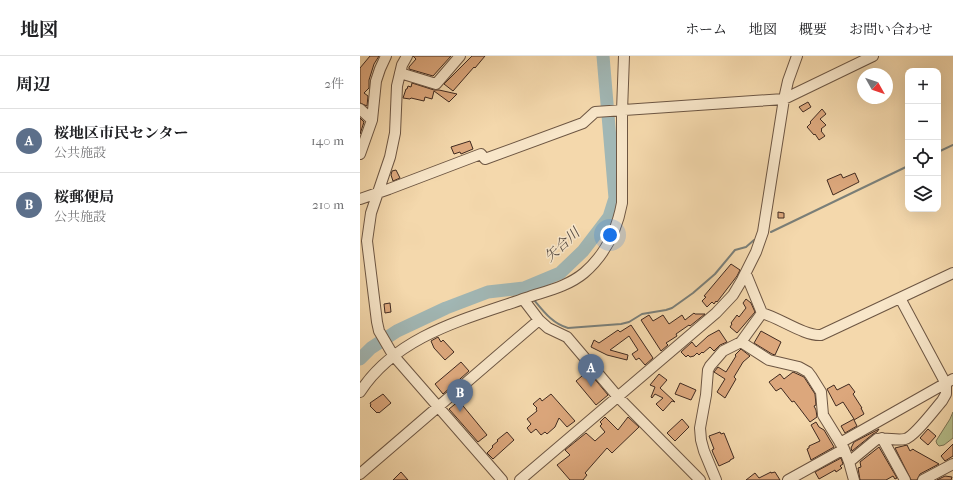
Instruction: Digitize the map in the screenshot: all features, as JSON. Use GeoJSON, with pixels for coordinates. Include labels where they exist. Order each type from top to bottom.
{"type":"FeatureCollection","features":[{"type":"Feature","properties":{"kind":"street"},"geometry":{"type":"LineString","coordinates":[[360,154],[372,120],[376,81],[386,56]]}},
{"type":"Feature","properties":{"kind":"street"},"geometry":{"type":"LineString","coordinates":[[407,56],[402,65],[397,86],[395,133],[390,157],[376,194],[371,213],[367,241],[374,306],[379,331],[393,356],[502,480]]}},
{"type":"Feature","properties":{"kind":"street"},"geometry":{"type":"LineString","coordinates":[[400,73],[436,84],[460,56]]}},
{"type":"Feature","properties":{"kind":"street"},"geometry":{"type":"LineString","coordinates":[[360,392],[374,372],[393,356],[421,338],[439,329],[486,311],[565,285],[583,274],[600,256],[613,234],[622,203],[619,111],[624,56]]}},
{"type":"Feature","properties":{"kind":"street"},"geometry":{"type":"LineString","coordinates":[[520,480],[716,313],[733,294],[746,274],[760,242],[766,221],[784,99],[788,81],[797,56]]}},
{"type":"Feature","properties":{"kind":"street"},"geometry":{"type":"LineString","coordinates":[[360,199],[482,154],[485,159],[583,123],[596,112],[784,99],[873,56]]}},
{"type":"Feature","properties":{"kind":"street"},"geometry":{"type":"LineString","coordinates":[[360,109],[372,120]]}},
{"type":"Feature","properties":{"kind":"street"},"geometry":{"type":"LineString","coordinates":[[762,313],[770,315],[808,333],[821,335],[953,273]]}},
{"type":"Feature","properties":{"kind":"street"},"geometry":{"type":"LineString","coordinates":[[746,274],[762,313]]}},
{"type":"Feature","properties":{"kind":"street"},"geometry":{"type":"LineString","coordinates":[[529,297],[539,320],[548,328],[567,337],[618,397],[700,480]]}},
{"type":"Feature","properties":{"kind":"street"},"geometry":{"type":"LineString","coordinates":[[849,462],[874,441],[882,438],[900,440],[909,437],[942,401],[946,394],[949,382],[900,298]]}},
{"type":"Feature","properties":{"kind":"street"},"geometry":{"type":"LineString","coordinates":[[716,480],[704,451],[700,428],[706,395],[708,370],[723,351],[741,342],[762,313]]}},
{"type":"Feature","properties":{"kind":"street"},"geometry":{"type":"LineString","coordinates":[[360,474],[539,320]]}},
{"type":"Feature","properties":{"kind":"street"},"geometry":{"type":"LineString","coordinates":[[741,342],[769,360],[795,366],[808,372],[818,386],[823,415],[842,446],[849,462],[854,480]]}},
{"type":"Feature","properties":{"kind":"street"},"geometry":{"type":"LineString","coordinates":[[788,480],[949,382]]}},
{"type":"Feature","properties":{"kind":"street"},"geometry":{"type":"LineString","coordinates":[[882,438],[905,480]]}},
{"type":"Feature","properties":{"kind":"street"},"geometry":{"type":"LineString","coordinates":[[924,480],[953,464]]}},
{"type":"Feature","properties":{"kind":"green space"},"geometry":{"type":"Polygon","coordinates":[[[953,412],[953,438],[944,445],[939,446],[936,441],[953,412]]]}},
{"type":"Feature","properties":{"kind":"building"},"geometry":{"type":"Polygon","coordinates":[[[370,56],[379,56],[374,64],[369,80],[369,88],[364,93],[368,96],[367,106],[360,103],[360,68],[370,56]]]}},
{"type":"Feature","properties":{"kind":"building"},"geometry":{"type":"Polygon","coordinates":[[[413,56],[451,56],[433,76],[409,69],[416,59],[413,56]]]}},
{"type":"Feature","properties":{"kind":"building"},"geometry":{"type":"Polygon","coordinates":[[[472,56],[485,56],[453,91],[444,84],[472,56]]]}},
{"type":"Feature","properties":{"kind":"building"},"geometry":{"type":"Polygon","coordinates":[[[412,83],[434,90],[457,94],[449,102],[434,91],[432,99],[425,97],[424,101],[403,98],[406,89],[408,86],[411,87],[412,83]]]}},
{"type":"Feature","properties":{"kind":"building"},"geometry":{"type":"Polygon","coordinates":[[[808,102],[811,107],[803,112],[799,107],[808,102]]]}},
{"type":"Feature","properties":{"kind":"building"},"geometry":{"type":"Polygon","coordinates":[[[822,109],[826,114],[820,119],[826,125],[821,129],[821,131],[825,136],[819,140],[807,127],[822,109]]]}},
{"type":"Feature","properties":{"kind":"building"},"geometry":{"type":"Polygon","coordinates":[[[360,118],[364,122],[360,134],[360,118]]]}},
{"type":"Feature","properties":{"kind":"building"},"geometry":{"type":"Polygon","coordinates":[[[470,141],[473,149],[461,154],[460,152],[454,154],[451,147],[470,141]]]}},
{"type":"Feature","properties":{"kind":"building"},"geometry":{"type":"Polygon","coordinates":[[[396,170],[400,178],[393,181],[391,175],[392,171],[396,170]]]}},
{"type":"Feature","properties":{"kind":"building"},"geometry":{"type":"Polygon","coordinates":[[[855,173],[859,182],[833,195],[827,180],[841,174],[843,178],[855,173]]]}},
{"type":"Feature","properties":{"kind":"building"},"geometry":{"type":"Polygon","coordinates":[[[778,212],[784,213],[784,218],[778,218],[778,212]]]}},
{"type":"Feature","properties":{"kind":"building"},"geometry":{"type":"Polygon","coordinates":[[[731,264],[740,270],[737,276],[717,302],[716,301],[714,304],[712,302],[707,307],[702,301],[706,297],[704,296],[731,264]]]}},
{"type":"Feature","properties":{"kind":"building"},"geometry":{"type":"Polygon","coordinates":[[[746,299],[751,303],[755,312],[737,333],[730,327],[732,324],[731,323],[737,315],[739,317],[746,308],[743,303],[746,299]]]}},
{"type":"Feature","properties":{"kind":"building"},"geometry":{"type":"Polygon","coordinates":[[[390,303],[391,312],[385,313],[384,304],[390,303]]]}},
{"type":"Feature","properties":{"kind":"building"},"geometry":{"type":"Polygon","coordinates":[[[694,313],[705,314],[690,326],[689,325],[676,334],[677,336],[666,343],[668,345],[661,351],[641,320],[649,315],[653,321],[663,315],[669,324],[682,315],[685,320],[694,313]]]}},
{"type":"Feature","properties":{"kind":"building"},"geometry":{"type":"Polygon","coordinates":[[[631,325],[653,358],[645,365],[639,358],[636,360],[632,354],[638,350],[629,336],[610,350],[628,355],[627,360],[607,355],[591,347],[594,340],[599,343],[618,330],[620,332],[631,325]]]}},
{"type":"Feature","properties":{"kind":"building"},"geometry":{"type":"Polygon","coordinates":[[[719,330],[727,342],[720,345],[714,351],[710,347],[699,355],[697,353],[690,357],[688,355],[686,357],[681,352],[692,342],[696,347],[708,336],[719,330]]]}},
{"type":"Feature","properties":{"kind":"building"},"geometry":{"type":"Polygon","coordinates":[[[761,331],[781,342],[775,355],[754,343],[761,331]]]}},
{"type":"Feature","properties":{"kind":"building"},"geometry":{"type":"Polygon","coordinates":[[[438,337],[441,342],[443,340],[454,352],[445,360],[434,348],[431,341],[438,337]]]}},
{"type":"Feature","properties":{"kind":"building"},"geometry":{"type":"Polygon","coordinates":[[[741,349],[750,356],[743,362],[734,377],[736,379],[725,398],[717,392],[725,379],[714,372],[718,367],[726,372],[736,356],[735,355],[741,349]]]}},
{"type":"Feature","properties":{"kind":"building"},"geometry":{"type":"Polygon","coordinates":[[[461,362],[469,371],[443,394],[435,384],[461,362]]]}},
{"type":"Feature","properties":{"kind":"building"},"geometry":{"type":"Polygon","coordinates":[[[588,371],[608,395],[596,405],[576,381],[588,371]]]}},
{"type":"Feature","properties":{"kind":"building"},"geometry":{"type":"Polygon","coordinates":[[[793,372],[804,377],[815,394],[816,405],[814,406],[817,417],[810,422],[794,401],[792,402],[781,388],[776,391],[769,382],[780,374],[784,379],[793,372]]]}},
{"type":"Feature","properties":{"kind":"building"},"geometry":{"type":"Polygon","coordinates":[[[659,374],[667,380],[660,388],[675,402],[672,401],[663,411],[656,404],[663,398],[655,394],[652,398],[651,397],[655,387],[650,385],[659,374]]]}},
{"type":"Feature","properties":{"kind":"building"},"geometry":{"type":"Polygon","coordinates":[[[680,383],[696,390],[691,400],[675,394],[680,383]]]}},
{"type":"Feature","properties":{"kind":"building"},"geometry":{"type":"Polygon","coordinates":[[[849,384],[855,392],[853,394],[864,414],[854,420],[857,426],[845,433],[841,426],[854,419],[843,402],[836,406],[827,389],[834,385],[837,390],[849,384]]]}},
{"type":"Feature","properties":{"kind":"building"},"geometry":{"type":"Polygon","coordinates":[[[383,394],[391,403],[377,413],[370,406],[370,403],[383,394]]]}},
{"type":"Feature","properties":{"kind":"building"},"geometry":{"type":"Polygon","coordinates":[[[551,394],[575,421],[567,427],[559,418],[555,427],[547,434],[545,432],[541,435],[536,429],[531,433],[527,428],[531,424],[527,419],[537,411],[537,408],[533,404],[540,398],[542,401],[551,394]]]}},
{"type":"Feature","properties":{"kind":"building"},"geometry":{"type":"Polygon","coordinates":[[[459,401],[487,435],[478,442],[449,409],[459,401]]]}},
{"type":"Feature","properties":{"kind":"building"},"geometry":{"type":"Polygon","coordinates":[[[605,417],[618,430],[628,417],[639,427],[612,453],[607,448],[585,473],[587,475],[583,480],[570,480],[557,465],[570,455],[565,450],[586,433],[595,441],[605,432],[600,426],[602,424],[600,422],[605,417]]]}},
{"type":"Feature","properties":{"kind":"building"},"geometry":{"type":"Polygon","coordinates":[[[682,419],[689,427],[675,441],[667,433],[682,419]]]}},
{"type":"Feature","properties":{"kind":"building"},"geometry":{"type":"Polygon","coordinates":[[[816,422],[819,427],[824,430],[834,447],[811,460],[807,449],[809,446],[820,441],[811,425],[816,422]]]}},
{"type":"Feature","properties":{"kind":"building"},"geometry":{"type":"Polygon","coordinates":[[[879,429],[852,451],[851,448],[854,442],[879,429]]]}},
{"type":"Feature","properties":{"kind":"building"},"geometry":{"type":"Polygon","coordinates":[[[928,429],[936,436],[928,445],[920,438],[928,429]]]}},
{"type":"Feature","properties":{"kind":"building"},"geometry":{"type":"Polygon","coordinates":[[[507,432],[514,440],[493,459],[487,453],[498,441],[497,440],[507,432]]]}},
{"type":"Feature","properties":{"kind":"building"},"geometry":{"type":"Polygon","coordinates":[[[720,432],[721,434],[724,433],[734,458],[719,466],[712,450],[714,449],[709,436],[720,432]]]}},
{"type":"Feature","properties":{"kind":"building"},"geometry":{"type":"Polygon","coordinates":[[[953,444],[953,456],[945,461],[941,456],[953,444]]]}},
{"type":"Feature","properties":{"kind":"building"},"geometry":{"type":"Polygon","coordinates":[[[907,445],[910,451],[913,449],[939,464],[920,474],[917,480],[911,480],[895,448],[907,445]]]}},
{"type":"Feature","properties":{"kind":"building"},"geometry":{"type":"Polygon","coordinates":[[[879,447],[897,478],[895,479],[893,476],[886,480],[860,480],[858,468],[861,467],[860,462],[879,447]]]}},
{"type":"Feature","properties":{"kind":"building"},"geometry":{"type":"Polygon","coordinates":[[[841,458],[843,464],[840,466],[842,468],[836,472],[835,470],[819,479],[815,472],[841,458]]]}},
{"type":"Feature","properties":{"kind":"building"},"geometry":{"type":"Polygon","coordinates":[[[401,472],[408,480],[393,480],[401,472]]]}},
{"type":"Feature","properties":{"kind":"building"},"geometry":{"type":"Polygon","coordinates":[[[771,472],[775,472],[780,480],[746,480],[755,473],[759,478],[771,472]]]}},
{"type":"Feature","properties":{"kind":"building"},"geometry":{"type":"Polygon","coordinates":[[[945,476],[952,477],[951,480],[937,480],[945,476]]]}},
{"type":"Feature","properties":{"kind":"waterway","name":"矢合川"},"geometry":{"type":"LineString","coordinates":[[360,359],[371,348],[397,331],[446,308],[488,292],[524,288],[560,273],[583,251],[609,217],[615,198],[603,56]]}},
{"type":"Feature","properties":{"kind":"waterway"},"geometry":{"type":"LineString","coordinates":[[941,151],[953,145]]}},
{"type":"Feature","properties":{"kind":"waterway"},"geometry":{"type":"LineString","coordinates":[[771,232],[905,167]]}},
{"type":"Feature","properties":{"kind":"waterway"},"geometry":{"type":"LineString","coordinates":[[534,300],[553,321],[568,328],[621,324],[629,322],[642,314],[672,308],[693,293],[715,274],[735,250],[746,247],[754,240]]}},
{"type":"Feature","properties":{"kind":"waterway","name":"矢合川"},"geometry":{"type":"LineString","coordinates":[[524,288],[529,293]]}},
{"type":"Feature","properties":{"kind":"place","name":"桜地区市民センター"},"geometry":{"type":"Point","coordinates":[591,387]}},
{"type":"Feature","properties":{"kind":"place","name":"桜郵便局"},"geometry":{"type":"Point","coordinates":[460,412]}}]}
